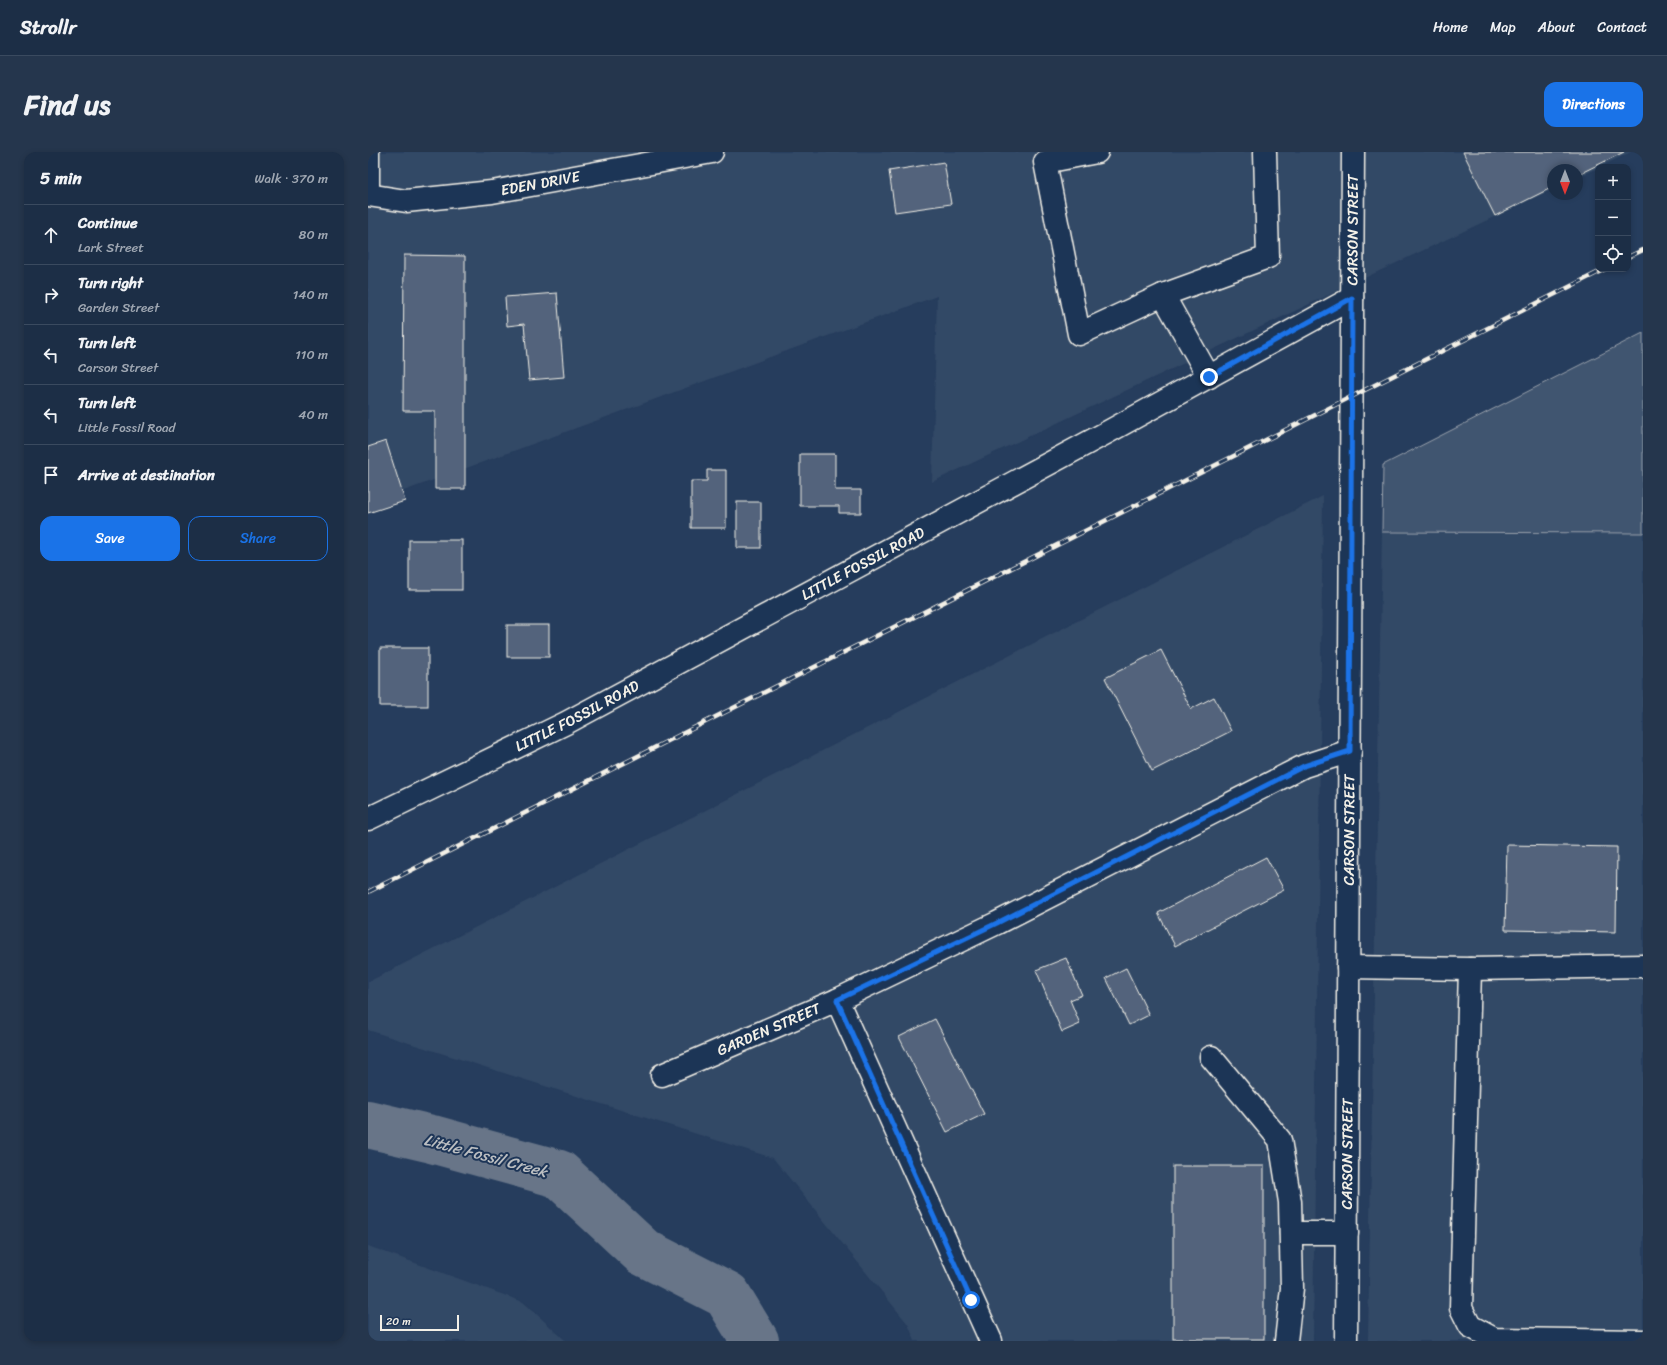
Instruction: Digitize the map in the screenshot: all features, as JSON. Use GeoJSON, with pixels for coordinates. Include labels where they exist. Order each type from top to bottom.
{"type":"FeatureCollection","features":[{"type":"Feature","properties":{"kind":"street"},"geometry":{"type":"LineString","coordinates":[[368,152],[368,187]]}},
{"type":"Feature","properties":{"kind":"street","name":"EDEN DRIVE"},"geometry":{"type":"LineString","coordinates":[[368,195],[406,201],[492,192],[712,152]]}},
{"type":"Feature","properties":{"kind":"street"},"geometry":{"type":"LineString","coordinates":[[1097,152],[1044,157],[1079,334],[1163,295],[1268,257],[1266,152]]}},
{"type":"Feature","properties":{"kind":"street","name":"CARSON STREET"},"geometry":{"type":"LineString","coordinates":[[1346,1341],[1353,152]]}},
{"type":"Feature","properties":{"kind":"street"},"geometry":{"type":"LineString","coordinates":[[1163,295],[1209,377]]}},
{"type":"Feature","properties":{"kind":"street","name":"LITTLE FOSSIL ROAD"},"geometry":{"type":"LineString","coordinates":[[368,819],[566,723],[1209,377],[1352,298]]}},
{"type":"Feature","properties":{"kind":"street","name":"GARDEN STREET"},"geometry":{"type":"LineString","coordinates":[[662,1075],[837,1000],[997,923],[1304,766],[1350,751]]}},
{"type":"Feature","properties":{"kind":"street"},"geometry":{"type":"LineString","coordinates":[[1348,967],[1470,969],[1643,966]]}},
{"type":"Feature","properties":{"kind":"street"},"geometry":{"type":"LineString","coordinates":[[1470,969],[1461,1308],[1470,1326],[1494,1339],[1643,1341]]}},
{"type":"Feature","properties":{"kind":"street"},"geometry":{"type":"LineString","coordinates":[[837,1000],[991,1341]]}},
{"type":"Feature","properties":{"kind":"street"},"geometry":{"type":"LineString","coordinates":[[1211,1057],[1280,1140],[1290,1202],[1291,1233],[1292,1288],[1286,1341]]}},
{"type":"Feature","properties":{"kind":"street"},"geometry":{"type":"LineString","coordinates":[[1291,1233],[1347,1233]]}},
{"type":"Feature","properties":{"kind":"shaded area"},"geometry":{"type":"Polygon","coordinates":[[[368,152],[1631,152],[1606,164],[1595,164],[1595,169],[1583,175],[1583,164],[1547,164],[1547,192],[932,482],[937,296],[368,504],[368,152]]]}},
{"type":"Feature","properties":{"kind":"shaded area"},"geometry":{"type":"Polygon","coordinates":[[[1643,333],[1643,533],[1382,532],[1383,465],[1643,333]]]}},
{"type":"Feature","properties":{"kind":"shaded area"},"geometry":{"type":"Polygon","coordinates":[[[1323,496],[1313,1341],[915,1341],[908,1324],[773,1158],[368,1030],[368,982],[1323,496]]]}},
{"type":"Feature","properties":{"kind":"shaded area"},"geometry":{"type":"Polygon","coordinates":[[[1382,532],[1643,533],[1643,1341],[1368,1341],[1382,532]]]}},
{"type":"Feature","properties":{"kind":"shaded area"},"geometry":{"type":"Polygon","coordinates":[[[368,1246],[523,1302],[566,1341],[368,1341],[368,1246]]]}},
{"type":"Feature","properties":{"kind":"building"},"geometry":{"type":"Polygon","coordinates":[[[1463,152],[1624,152],[1599,164],[1595,164],[1595,166],[1583,172],[1583,164],[1547,164],[1547,190],[1495,216],[1463,152]]]}},
{"type":"Feature","properties":{"kind":"building"},"geometry":{"type":"Polygon","coordinates":[[[944,162],[951,204],[895,212],[889,171],[944,162]]]}},
{"type":"Feature","properties":{"kind":"building"},"geometry":{"type":"Polygon","coordinates":[[[404,255],[465,256],[465,489],[435,489],[435,411],[403,411],[404,255]]]}},
{"type":"Feature","properties":{"kind":"building"},"geometry":{"type":"Polygon","coordinates":[[[557,293],[564,377],[529,380],[524,324],[507,326],[505,297],[557,293]]]}},
{"type":"Feature","properties":{"kind":"building"},"geometry":{"type":"Polygon","coordinates":[[[386,441],[405,501],[368,513],[368,447],[386,441]]]}},
{"type":"Feature","properties":{"kind":"building"},"geometry":{"type":"Polygon","coordinates":[[[800,454],[835,454],[835,490],[861,490],[861,513],[839,513],[839,506],[800,506],[800,454]]]}},
{"type":"Feature","properties":{"kind":"building"},"geometry":{"type":"Polygon","coordinates":[[[707,470],[726,470],[726,528],[691,528],[691,481],[707,481],[707,470]]]}},
{"type":"Feature","properties":{"kind":"building"},"geometry":{"type":"Polygon","coordinates":[[[737,502],[761,502],[761,548],[737,548],[737,502]]]}},
{"type":"Feature","properties":{"kind":"building"},"geometry":{"type":"Polygon","coordinates":[[[409,540],[462,540],[462,590],[409,590],[409,540]]]}},
{"type":"Feature","properties":{"kind":"building"},"geometry":{"type":"Polygon","coordinates":[[[507,625],[549,625],[549,657],[507,657],[507,625]]]}},
{"type":"Feature","properties":{"kind":"building"},"geometry":{"type":"Polygon","coordinates":[[[380,648],[428,648],[428,706],[380,706],[380,648]]]}},
{"type":"Feature","properties":{"kind":"building"},"geometry":{"type":"Polygon","coordinates":[[[1161,650],[1191,709],[1214,697],[1231,731],[1152,771],[1105,678],[1161,650]]]}},
{"type":"Feature","properties":{"kind":"building"},"geometry":{"type":"Polygon","coordinates":[[[1507,845],[1617,847],[1616,932],[1505,930],[1507,845]]]}},
{"type":"Feature","properties":{"kind":"building"},"geometry":{"type":"Polygon","coordinates":[[[1266,857],[1284,890],[1175,946],[1158,913],[1266,857]]]}},
{"type":"Feature","properties":{"kind":"building"},"geometry":{"type":"Polygon","coordinates":[[[1066,958],[1082,995],[1070,1000],[1080,1024],[1062,1032],[1036,970],[1066,958]]]}},
{"type":"Feature","properties":{"kind":"building"},"geometry":{"type":"Polygon","coordinates":[[[1126,968],[1149,1015],[1129,1025],[1106,978],[1126,968]]]}},
{"type":"Feature","properties":{"kind":"building"},"geometry":{"type":"Polygon","coordinates":[[[935,1019],[984,1114],[947,1132],[899,1037],[935,1019]]]}},
{"type":"Feature","properties":{"kind":"building"},"geometry":{"type":"Polygon","coordinates":[[[1173,1166],[1264,1166],[1264,1339],[1173,1339],[1173,1166]]]}},
{"type":"Feature","properties":{"kind":"waterway","name":"Little Fossil Creek"},"geometry":{"type":"LineString","coordinates":[[368,1124],[432,1139],[559,1174],[643,1252],[727,1295],[755,1341]]}},
{"type":"Feature","properties":{"kind":"railway"},"geometry":{"type":"LineString","coordinates":[[1631,256],[1643,250]]}},
{"type":"Feature","properties":{"kind":"railway"},"geometry":{"type":"LineString","coordinates":[[368,892],[1599,272]]}},
{"type":"Feature","properties":{"kind":"route"},"geometry":{"type":"LineString","coordinates":[[971,1300],[837,1000],[997,923],[1304,766],[1350,751],[1352,298],[1209,377]]}}]}
